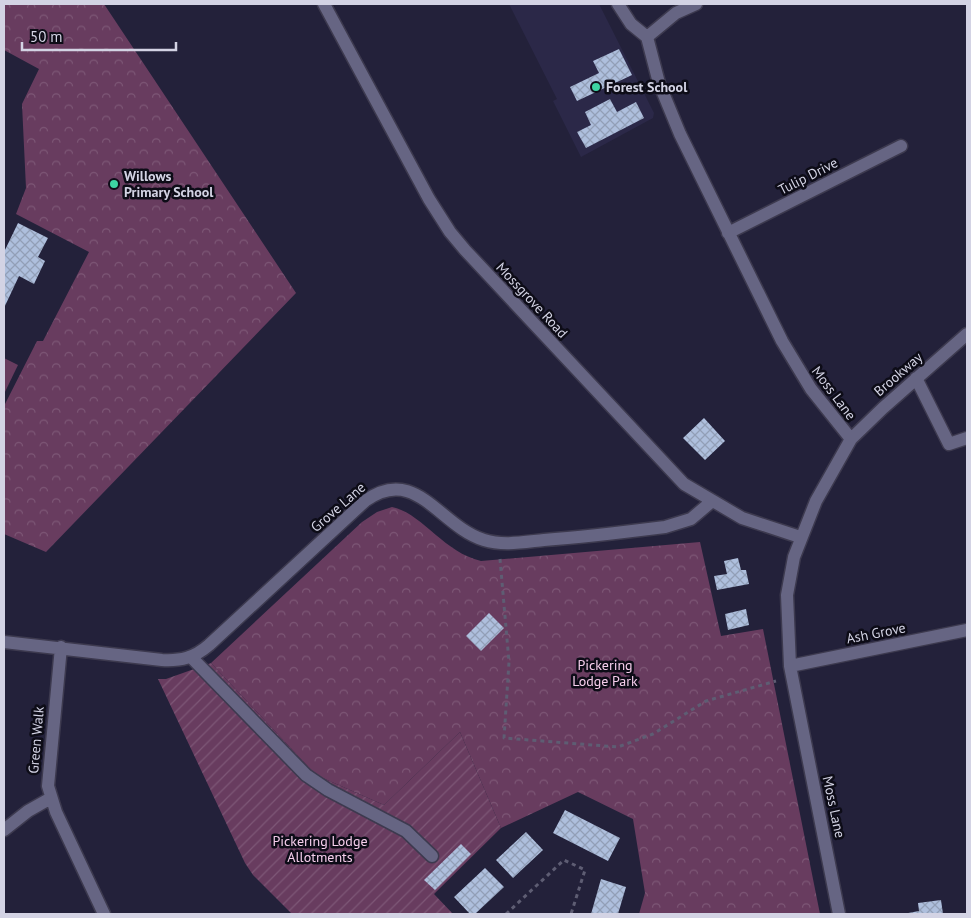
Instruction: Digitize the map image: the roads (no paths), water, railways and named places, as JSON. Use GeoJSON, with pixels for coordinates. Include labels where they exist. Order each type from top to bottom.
{"type":"FeatureCollection","features":[{"type":"Feature","properties":{"kind":"street","name":"Mossgrove Road"},"geometry":{"type":"LineString","coordinates":[[324,4],[429,199],[450,232],[670,472],[694,492],[742,518],[800,537]]}},
{"type":"Feature","properties":{"kind":"street"},"geometry":{"type":"LineString","coordinates":[[618,4],[631,24],[647,37],[676,13],[696,4]]}},
{"type":"Feature","properties":{"kind":"street","name":"Moss Lane"},"geometry":{"type":"LineString","coordinates":[[647,37],[667,102],[728,233],[797,368],[851,439],[824,484],[800,537],[787,596],[791,671],[839,914]]}},
{"type":"Feature","properties":{"kind":"street","name":"Tulip Drive"},"geometry":{"type":"LineString","coordinates":[[728,233],[901,146]]}},
{"type":"Feature","properties":{"kind":"street","name":"Brookway"},"geometry":{"type":"LineString","coordinates":[[851,439],[916,378],[967,334]]}},
{"type":"Feature","properties":{"kind":"street"},"geometry":{"type":"LineString","coordinates":[[916,378],[949,444],[967,438]]}},
{"type":"Feature","properties":{"kind":"street","name":"Grove Lane"},"geometry":{"type":"LineString","coordinates":[[4,642],[162,660],[182,660],[191,657],[209,645],[365,501],[383,490],[393,488],[409,491],[471,534],[498,544],[665,527],[691,519],[711,502]]}},
{"type":"Feature","properties":{"kind":"street","name":"Ash Grove"},"geometry":{"type":"LineString","coordinates":[[791,671],[967,630]]}},
{"type":"Feature","properties":{"kind":"street","name":"Green Walk"},"geometry":{"type":"LineString","coordinates":[[61,647],[47,778],[51,798],[104,914]]}},
{"type":"Feature","properties":{"kind":"street"},"geometry":{"type":"LineString","coordinates":[[191,657],[306,775],[328,790],[406,831],[432,856]]}},
{"type":"Feature","properties":{"kind":"street"},"geometry":{"type":"LineString","coordinates":[[4,830],[28,811],[51,798]]}},
{"type":"Feature","properties":{"kind":"place","name":"Forest School"},"geometry":{"type":"Point","coordinates":[596,87]}},
{"type":"Feature","properties":{"kind":"place","name":"Willows Primary School"},"geometry":{"type":"Point","coordinates":[114,184]}},
{"type":"Feature","properties":{"kind":"park label","name":"Pickering Lodge Park"},"geometry":{"type":"Point","coordinates":[605,674]}},
{"type":"Feature","properties":{"kind":"park label","name":"Pickering Lodge Allotments"},"geometry":{"type":"Point","coordinates":[320,850]}}]}
